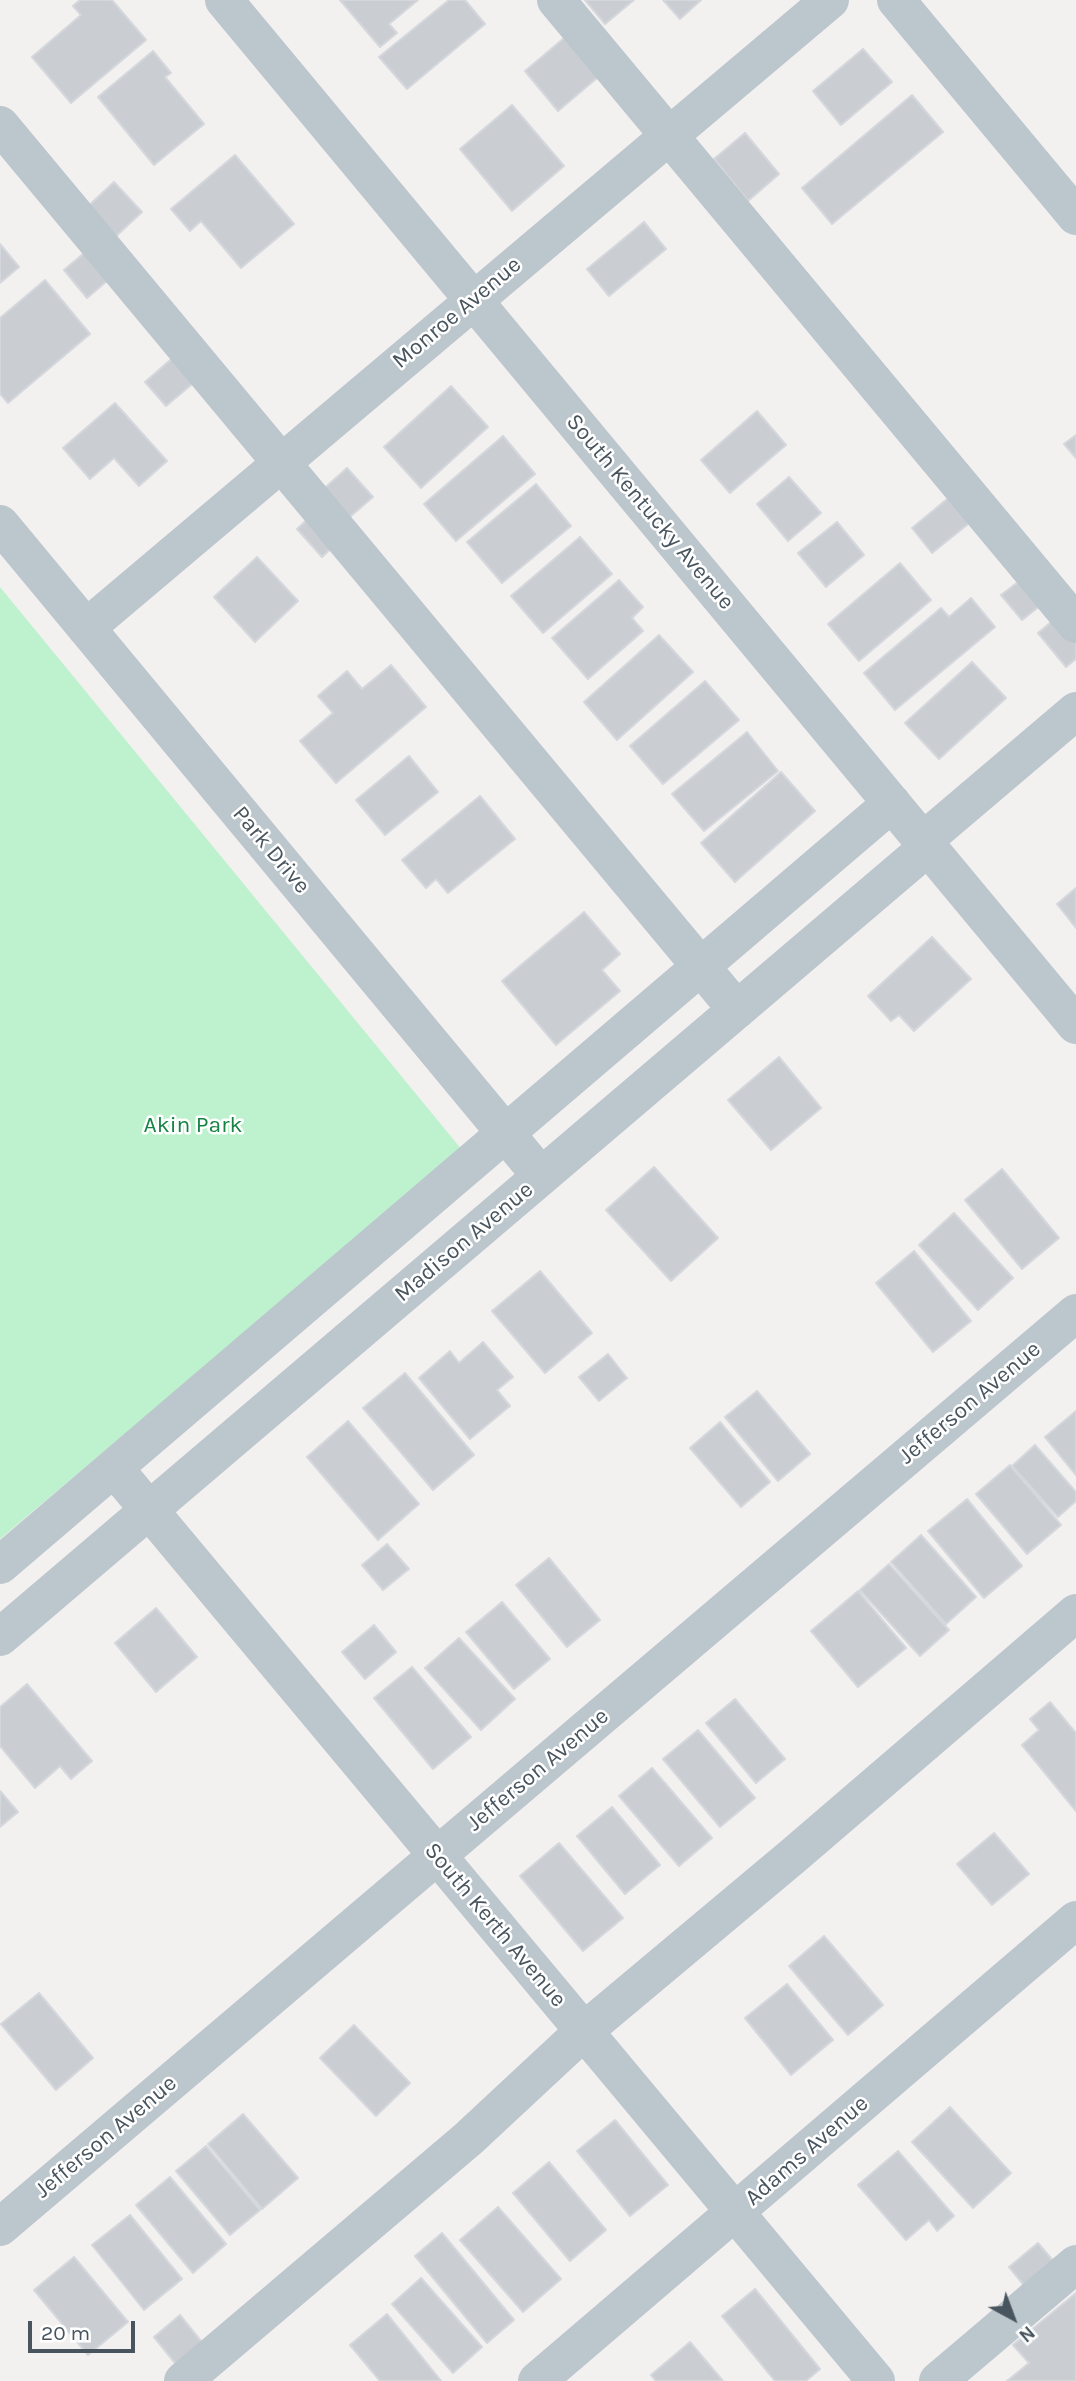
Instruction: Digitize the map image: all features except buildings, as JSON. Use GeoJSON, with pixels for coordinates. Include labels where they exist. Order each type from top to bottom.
{"type":"FeatureCollection","features":[{"type":"Feature","properties":{"kind":"street","name":"South Kentucky Avenue"},"geometry":{"type":"LineString","coordinates":[[224,0],[1076,1025]]}},
{"type":"Feature","properties":{"kind":"street"},"geometry":{"type":"LineString","coordinates":[[556,0],[1076,624]]}},
{"type":"Feature","properties":{"kind":"street","name":"Monroe Avenue"},"geometry":{"type":"LineString","coordinates":[[86,628],[830,0]]}},
{"type":"Feature","properties":{"kind":"street"},"geometry":{"type":"LineString","coordinates":[[896,0],[1076,216]]}},
{"type":"Feature","properties":{"kind":"street"},"geometry":{"type":"LineString","coordinates":[[0,125],[737,1010]]}},
{"type":"Feature","properties":{"kind":"street","name":"Park Drive"},"geometry":{"type":"LineString","coordinates":[[0,524],[541,1176]]}},
{"type":"Feature","properties":{"kind":"street","name":"Madison Avenue"},"geometry":{"type":"LineString","coordinates":[[0,1637],[737,1010],[1076,711]]}},
{"type":"Feature","properties":{"kind":"street"},"geometry":{"type":"LineString","coordinates":[[0,1565],[892,803]]}},
{"type":"Feature","properties":{"kind":"street","name":"Jefferson Avenue"},"geometry":{"type":"LineString","coordinates":[[0,2227],[1076,1312]]}},
{"type":"Feature","properties":{"kind":"street","name":"South Kerth Avenue"},"geometry":{"type":"LineString","coordinates":[[114,1468],[876,2381]]}},
{"type":"Feature","properties":{"kind":"street"},"geometry":{"type":"LineString","coordinates":[[183,2381],[468,2140],[584,2031],[1076,1613]]}},
{"type":"Feature","properties":{"kind":"street","name":"Adams Avenue"},"geometry":{"type":"LineString","coordinates":[[537,2381],[1076,1920]]}},
{"type":"Feature","properties":{"kind":"street"},"geometry":{"type":"LineString","coordinates":[[938,2381],[1076,2264]]}},
{"type":"Feature","properties":{"kind":"green space","name":"Akin Park"},"geometry":{"type":"Polygon","coordinates":[[[0,587],[462,1150],[0,1539],[0,587]]]}}]}
